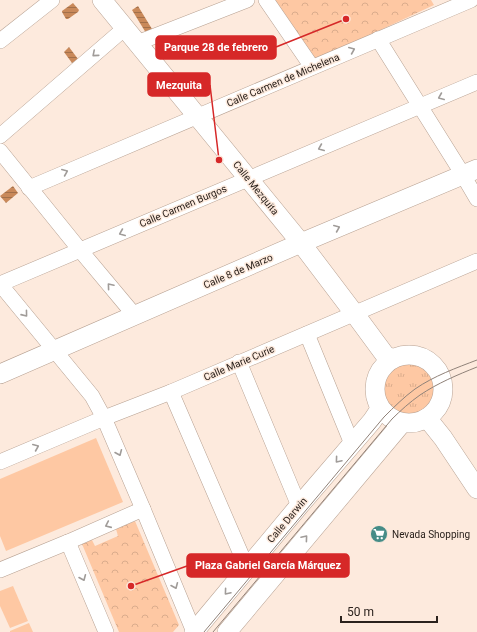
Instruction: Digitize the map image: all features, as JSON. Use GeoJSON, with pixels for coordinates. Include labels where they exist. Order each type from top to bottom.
{"type":"FeatureCollection","features":[{"type":"Feature","properties":{"kind":"street"},"geometry":{"type":"LineString","coordinates":[[2,34],[52,0]]}},
{"type":"Feature","properties":{"kind":"street","name":"Calle Mezquita"},"geometry":{"type":"LineString","coordinates":[[102,0],[301,244],[385,355],[392,359]]}},
{"type":"Feature","properties":{"kind":"street"},"geometry":{"type":"LineString","coordinates":[[137,43],[248,0]]}},
{"type":"Feature","properties":{"kind":"street"},"geometry":{"type":"LineString","coordinates":[[266,0],[312,67]]}},
{"type":"Feature","properties":{"kind":"street","name":"Calle Carmen de Michelena"},"geometry":{"type":"LineString","coordinates":[[29,188],[378,39],[441,5],[471,0]]}},
{"type":"Feature","properties":{"kind":"street"},"geometry":{"type":"LineString","coordinates":[[0,136],[125,28]]}},
{"type":"Feature","properties":{"kind":"street"},"geometry":{"type":"LineString","coordinates":[[378,39],[420,106],[470,172],[477,199]]}},
{"type":"Feature","properties":{"kind":"street","name":"Calle Carmen Burgos"},"geometry":{"type":"LineString","coordinates":[[0,284],[477,82]]}},
{"type":"Feature","properties":{"kind":"street"},"geometry":{"type":"LineString","coordinates":[[0,151],[80,250],[131,310],[133,316]]}},
{"type":"Feature","properties":{"kind":"street","name":"Calle 8 de Marzo"},"geometry":{"type":"LineString","coordinates":[[0,374],[470,172]]}},
{"type":"Feature","properties":{"kind":"street","name":"Calle Marie Curie"},"geometry":{"type":"LineString","coordinates":[[0,462],[104,418],[171,392],[477,261]]}},
{"type":"Feature","properties":{"kind":"street"},"geometry":{"type":"LineString","coordinates":[[0,284],[92,396],[104,418],[194,632]]}},
{"type":"Feature","properties":{"kind":"street"},"geometry":{"type":"LineString","coordinates":[[307,334],[352,444]]}},
{"type":"Feature","properties":{"kind":"street"},"geometry":{"type":"LineString","coordinates":[[412,354],[422,357],[436,367],[443,381],[444,390],[436,410],[428,418],[415,423],[402,423],[392,419],[380,409],[375,399],[374,387],[377,376],[383,366],[392,359],[402,355],[412,354]]}},
{"type":"Feature","properties":{"kind":"street"},"geometry":{"type":"LineString","coordinates":[[239,362],[299,506]]}},
{"type":"Feature","properties":{"kind":"street"},"geometry":{"type":"LineString","coordinates":[[171,392],[247,568]]}},
{"type":"Feature","properties":{"kind":"street","name":"Calle Darwin"},"geometry":{"type":"LineString","coordinates":[[194,632],[372,421],[380,409]]}},
{"type":"Feature","properties":{"kind":"street"},"geometry":{"type":"LineString","coordinates":[[428,418],[477,489]]}},
{"type":"Feature","properties":{"kind":"street"},"geometry":{"type":"LineString","coordinates":[[226,632],[402,423]]}},
{"type":"Feature","properties":{"kind":"street"},"geometry":{"type":"LineString","coordinates":[[0,569],[68,542],[143,509]]}},
{"type":"Feature","properties":{"kind":"street"},"geometry":{"type":"LineString","coordinates":[[68,542],[106,632]]}},
{"type":"Feature","properties":{"kind":"green space"},"geometry":{"type":"Polygon","coordinates":[[[275,0],[431,0],[434,5],[316,60],[275,0]]]}},
{"type":"Feature","properties":{"kind":"green space"},"geometry":{"type":"Polygon","coordinates":[[[409,361],[420,363],[429,369],[435,378],[437,389],[435,400],[429,409],[420,415],[409,417],[398,415],[389,409],[383,400],[381,389],[383,378],[389,369],[398,363],[409,361]]]}},
{"type":"Feature","properties":{"kind":"green space"},"geometry":{"type":"Polygon","coordinates":[[[96,438],[123,502],[6,551],[0,536],[0,479],[96,438]]]}},
{"type":"Feature","properties":{"kind":"green space"},"geometry":{"type":"Polygon","coordinates":[[[135,521],[179,625],[173,632],[119,632],[82,544],[92,540],[95,546],[118,536],[116,529],[135,521]]]}},
{"type":"Feature","properties":{"kind":"green space"},"geometry":{"type":"Polygon","coordinates":[[[13,586],[28,621],[10,628],[0,606],[0,591],[13,586]]]}},
{"type":"Feature","properties":{"kind":"green space"},"geometry":{"type":"Polygon","coordinates":[[[29,623],[33,632],[10,632],[10,631],[29,623]]]}},
{"type":"Feature","properties":{"kind":"shaded area"},"geometry":{"type":"Polygon","coordinates":[[[73,3],[79,10],[66,19],[62,11],[73,3]]]}},
{"type":"Feature","properties":{"kind":"shaded area"},"geometry":{"type":"Polygon","coordinates":[[[138,6],[152,29],[146,33],[132,10],[138,6]]]}},
{"type":"Feature","properties":{"kind":"shaded area"},"geometry":{"type":"Polygon","coordinates":[[[69,47],[78,59],[72,63],[64,52],[69,47]]]}},
{"type":"Feature","properties":{"kind":"shaded area"},"geometry":{"type":"Polygon","coordinates":[[[13,186],[18,193],[6,203],[0,196],[13,186]]]}},
{"type":"Feature","properties":{"kind":"tram line"},"geometry":{"type":"LineString","coordinates":[[204,632],[388,413],[407,395],[422,384],[477,360]]}},
{"type":"Feature","properties":{"kind":"tram line"},"geometry":{"type":"LineString","coordinates":[[213,632],[392,419],[420,395],[477,367]]}},
{"type":"Feature","properties":{"kind":"place","name":"Parque 28 de febrero"},"geometry":{"type":"Point","coordinates":[346,19]}},
{"type":"Feature","properties":{"kind":"place","name":"Mezquita"},"geometry":{"type":"Point","coordinates":[219,160]}},
{"type":"Feature","properties":{"kind":"place","name":"Nevada Shopping"},"geometry":{"type":"Point","coordinates":[379,534]}},
{"type":"Feature","properties":{"kind":"place","name":"Plaza Gabriel García Márquez"},"geometry":{"type":"Point","coordinates":[131,586]}}]}
